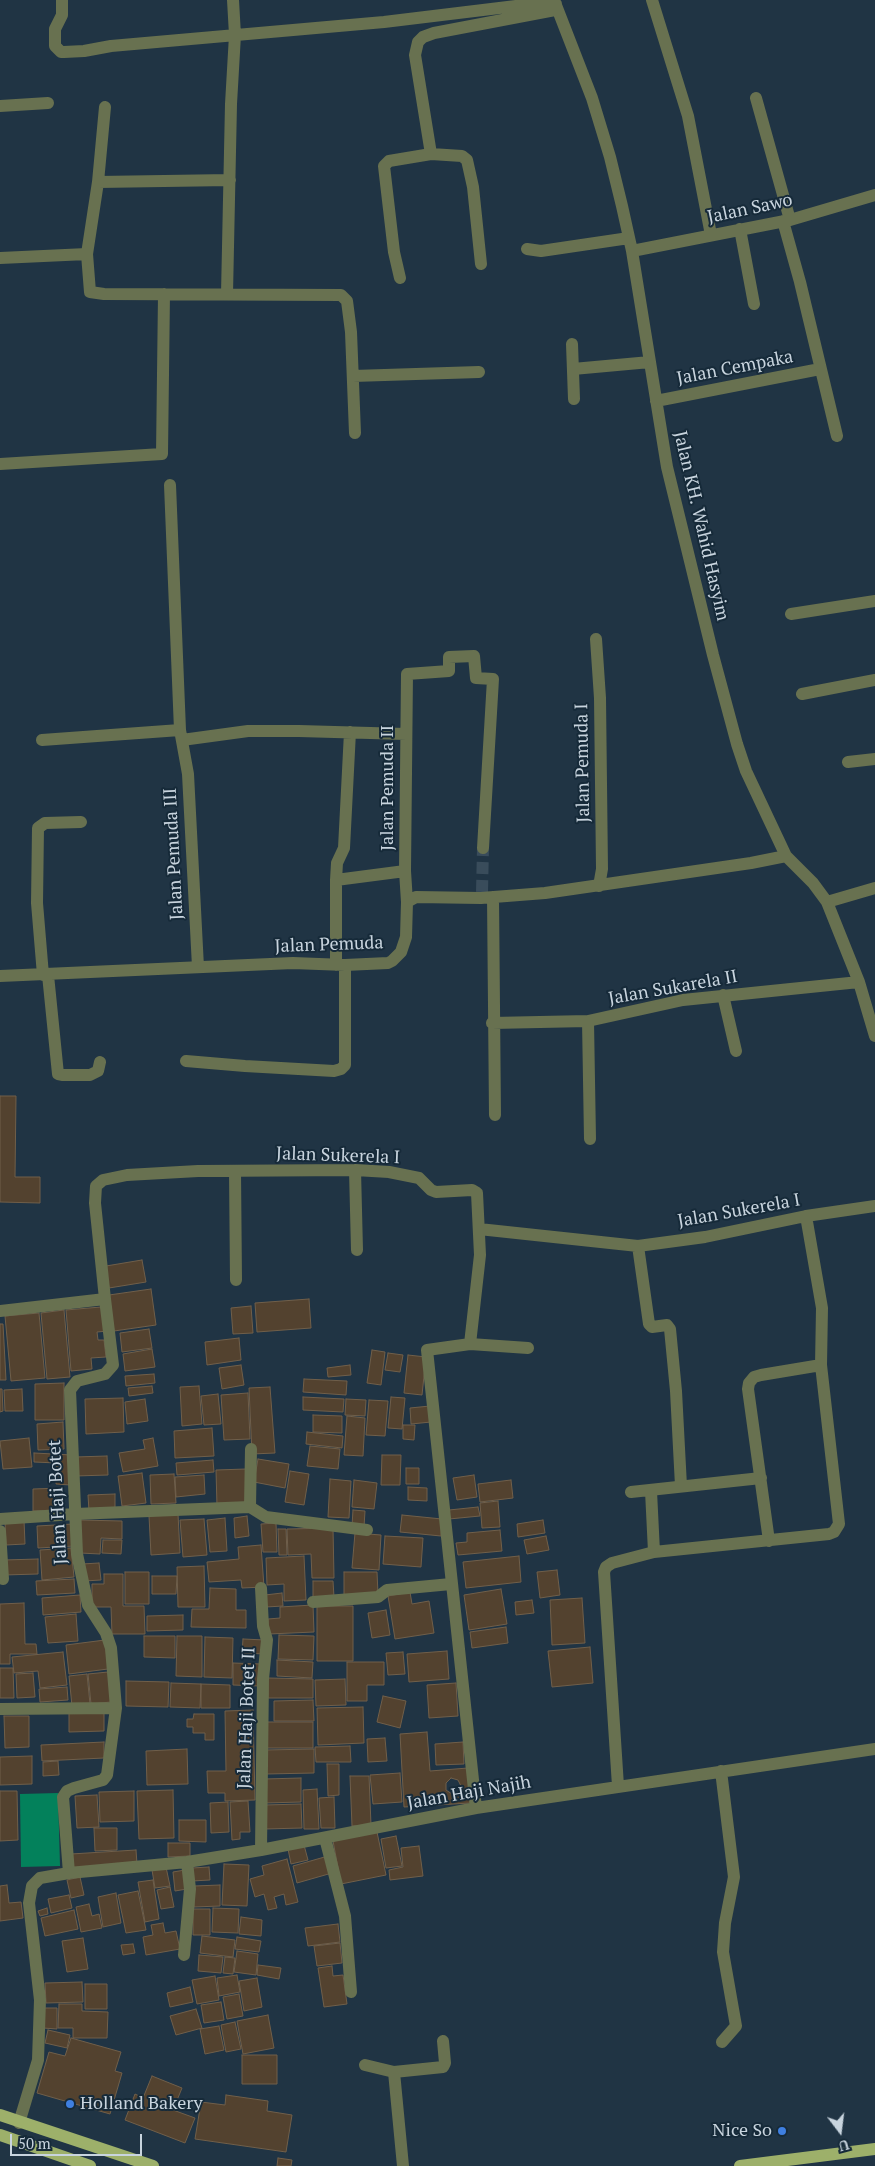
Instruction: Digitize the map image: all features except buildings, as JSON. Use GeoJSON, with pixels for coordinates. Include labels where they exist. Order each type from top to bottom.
{"type":"FeatureCollection","features":[{"type":"Feature","properties":{"kind":"main road"},"geometry":{"type":"LineString","coordinates":[[0,2115],[19,2123],[153,2166]]}},
{"type":"Feature","properties":{"kind":"main road"},"geometry":{"type":"LineString","coordinates":[[0,2135],[90,2166]]}},
{"type":"Feature","properties":{"kind":"main road"},"geometry":{"type":"LineString","coordinates":[[740,2166],[875,2149]]}},
{"type":"Feature","properties":{"kind":"street"},"geometry":{"type":"LineString","coordinates":[[62,0],[62,15],[55,29],[56,46],[61,52],[384,22],[532,4],[556,4]]}},
{"type":"Feature","properties":{"kind":"street"},"geometry":{"type":"LineString","coordinates":[[227,294],[231,104],[235,35],[233,0]]}},
{"type":"Feature","properties":{"kind":"street"},"geometry":{"type":"LineString","coordinates":[[652,0],[688,116],[711,235]]}},
{"type":"Feature","properties":{"kind":"street"},"geometry":{"type":"LineString","coordinates":[[430,154],[415,55],[418,42],[434,33],[556,4]]}},
{"type":"Feature","properties":{"kind":"street","name":"Jalan KH. Wahid Hasyim"},"geometry":{"type":"LineString","coordinates":[[556,4],[592,98],[610,157],[632,251],[670,476],[737,744],[746,771],[786,856],[813,882],[827,902],[859,982],[875,1036]]}},
{"type":"Feature","properties":{"kind":"street"},"geometry":{"type":"LineString","coordinates":[[756,98],[837,436]]}},
{"type":"Feature","properties":{"kind":"street"},"geometry":{"type":"LineString","coordinates":[[0,106],[48,103]]}},
{"type":"Feature","properties":{"kind":"street"},"geometry":{"type":"LineString","coordinates":[[105,108],[98,182],[87,254],[90,292],[96,294],[340,295],[347,301],[351,332],[355,433]]}},
{"type":"Feature","properties":{"kind":"street"},"geometry":{"type":"LineString","coordinates":[[400,278],[394,252],[384,166],[389,161],[430,154],[462,156],[467,160],[473,187],[481,264]]}},
{"type":"Feature","properties":{"kind":"street"},"geometry":{"type":"LineString","coordinates":[[98,182],[230,180]]}},
{"type":"Feature","properties":{"kind":"street","name":"Jalan Sawo"},"geometry":{"type":"LineString","coordinates":[[632,251],[786,220],[875,195]]}},
{"type":"Feature","properties":{"kind":"street"},"geometry":{"type":"LineString","coordinates":[[740,229],[754,304]]}},
{"type":"Feature","properties":{"kind":"street"},"geometry":{"type":"LineString","coordinates":[[527,249],[541,251],[629,238]]}},
{"type":"Feature","properties":{"kind":"street"},"geometry":{"type":"LineString","coordinates":[[0,258],[87,254]]}},
{"type":"Feature","properties":{"kind":"street"},"geometry":{"type":"LineString","coordinates":[[0,464],[162,454],[164,294]]}},
{"type":"Feature","properties":{"kind":"street"},"geometry":{"type":"LineString","coordinates":[[572,344],[574,399]]}},
{"type":"Feature","properties":{"kind":"street"},"geometry":{"type":"LineString","coordinates":[[572,369],[650,362]]}},
{"type":"Feature","properties":{"kind":"street","name":"Jalan Cempaka"},"geometry":{"type":"LineString","coordinates":[[656,401],[820,369]]}},
{"type":"Feature","properties":{"kind":"street"},"geometry":{"type":"LineString","coordinates":[[353,376],[479,372]]}},
{"type":"Feature","properties":{"kind":"street","name":"Jalan Pemuda III"},"geometry":{"type":"LineString","coordinates":[[170,485],[181,735],[188,774],[198,967]]}},
{"type":"Feature","properties":{"kind":"street"},"geometry":{"type":"LineString","coordinates":[[790,614],[875,601]]}},
{"type":"Feature","properties":{"kind":"street","name":"Jalan Pemuda I"},"geometry":{"type":"LineString","coordinates":[[596,639],[600,698],[602,869],[600,886]]}},
{"type":"Feature","properties":{"kind":"street","name":"Jalan Pemuda II"},"geometry":{"type":"LineString","coordinates":[[407,902],[405,871],[407,674],[449,671],[449,657],[474,656],[476,678],[493,679],[483,848]]}},
{"type":"Feature","properties":{"kind":"street"},"geometry":{"type":"LineString","coordinates":[[802,694],[875,680]]}},
{"type":"Feature","properties":{"kind":"street"},"geometry":{"type":"LineString","coordinates":[[42,740],[248,731],[406,734]]}},
{"type":"Feature","properties":{"kind":"street"},"geometry":{"type":"LineString","coordinates":[[186,1061],[334,1071],[341,1069],[345,1065],[336,880],[337,863],[344,848],[350,732]]}},
{"type":"Feature","properties":{"kind":"street"},"geometry":{"type":"LineString","coordinates":[[848,762],[875,759]]}},
{"type":"Feature","properties":{"kind":"street"},"geometry":{"type":"LineString","coordinates":[[81,822],[45,823],[38,828],[37,903],[58,1074],[90,1075],[98,1071],[100,1062]]}},
{"type":"Feature","properties":{"kind":"street"},"geometry":{"type":"LineString","coordinates":[[407,902],[416,897],[485,896],[600,886],[786,856]]}},
{"type":"Feature","properties":{"kind":"street"},"geometry":{"type":"LineString","coordinates":[[336,880],[405,871]]}},
{"type":"Feature","properties":{"kind":"street"},"geometry":{"type":"LineString","coordinates":[[827,902],[875,888]]}},
{"type":"Feature","properties":{"kind":"street"},"geometry":{"type":"LineString","coordinates":[[485,896],[495,1114]]}},
{"type":"Feature","properties":{"kind":"street","name":"Jalan Pemuda"},"geometry":{"type":"LineString","coordinates":[[0,976],[293,963],[341,965],[388,963],[402,952],[406,937],[407,902]]}},
{"type":"Feature","properties":{"kind":"street","name":"Jalan Sukarela II"},"geometry":{"type":"LineString","coordinates":[[492,1023],[588,1021],[683,1000],[859,982]]}},
{"type":"Feature","properties":{"kind":"street"},"geometry":{"type":"LineString","coordinates":[[723,995],[736,1051]]}},
{"type":"Feature","properties":{"kind":"street"},"geometry":{"type":"LineString","coordinates":[[588,1021],[590,1139]]}},
{"type":"Feature","properties":{"kind":"street"},"geometry":{"type":"LineString","coordinates":[[355,1170],[357,1250]]}},
{"type":"Feature","properties":{"kind":"street","name":"Jalan Sukerela I"},"geometry":{"type":"LineString","coordinates":[[105,1299],[95,1202],[96,1186],[103,1180],[128,1175],[235,1171],[355,1170],[389,1172],[419,1178],[430,1190],[436,1192],[472,1190],[477,1193],[479,1229],[638,1246],[704,1237],[806,1216],[875,1206]]}},
{"type":"Feature","properties":{"kind":"street"},"geometry":{"type":"LineString","coordinates":[[235,1171],[236,1280]]}},
{"type":"Feature","properties":{"kind":"street"},"geometry":{"type":"LineString","coordinates":[[618,1786],[604,1572],[606,1567],[612,1563],[654,1552],[829,1534],[834,1532],[838,1524],[821,1364],[822,1308],[806,1216]]}},
{"type":"Feature","properties":{"kind":"street"},"geometry":{"type":"LineString","coordinates":[[470,1344],[478,1271],[479,1229]]}},
{"type":"Feature","properties":{"kind":"street"},"geometry":{"type":"LineString","coordinates":[[638,1246],[649,1324],[652,1327],[667,1325],[670,1328],[681,1486]]}},
{"type":"Feature","properties":{"kind":"street"},"geometry":{"type":"LineString","coordinates":[[0,1311],[105,1299]]}},
{"type":"Feature","properties":{"kind":"street","name":"Jalan Haji Botet"},"geometry":{"type":"LineString","coordinates":[[69,1873],[63,1797],[67,1791],[103,1780],[107,1775],[116,1708],[111,1648],[106,1634],[88,1605],[77,1554],[70,1390],[72,1385],[77,1382],[105,1374],[113,1365],[105,1299]]}},
{"type":"Feature","properties":{"kind":"street"},"geometry":{"type":"LineString","coordinates":[[476,1808],[427,1350],[470,1344],[528,1348]]}},
{"type":"Feature","properties":{"kind":"street"},"geometry":{"type":"LineString","coordinates":[[769,1541],[748,1389],[749,1383],[754,1377],[821,1364]]}},
{"type":"Feature","properties":{"kind":"street"},"geometry":{"type":"LineString","coordinates":[[250,1508],[251,1449]]}},
{"type":"Feature","properties":{"kind":"street"},"geometry":{"type":"LineString","coordinates":[[631,1492],[761,1478]]}},
{"type":"Feature","properties":{"kind":"street"},"geometry":{"type":"LineString","coordinates":[[651,1491],[654,1552]]}},
{"type":"Feature","properties":{"kind":"street"},"geometry":{"type":"LineString","coordinates":[[0,1519],[75,1514],[250,1508],[266,1517],[366,1530]]}},
{"type":"Feature","properties":{"kind":"street"},"geometry":{"type":"LineString","coordinates":[[0,1531],[3,1579]]}},
{"type":"Feature","properties":{"kind":"street"},"geometry":{"type":"LineString","coordinates":[[313,1602],[378,1597],[387,1590],[451,1584]]}},
{"type":"Feature","properties":{"kind":"street","name":"Jalan Haji Botet II"},"geometry":{"type":"LineString","coordinates":[[261,1588],[263,1626],[267,1640],[263,1679],[261,1850]]}},
{"type":"Feature","properties":{"kind":"street"},"geometry":{"type":"LineString","coordinates":[[0,1709],[116,1708]]}},
{"type":"Feature","properties":{"kind":"street","name":"Jalan Haji Najih"},"geometry":{"type":"LineString","coordinates":[[19,2123],[38,2060],[40,2000],[30,1892],[32,1886],[40,1878],[69,1873],[187,1862],[261,1850],[476,1808],[721,1770],[875,1749]]}},
{"type":"Feature","properties":{"kind":"street"},"geometry":{"type":"LineString","coordinates":[[721,1770],[734,1877],[725,1923],[723,1952],[736,2026],[722,2042]]}},
{"type":"Feature","properties":{"kind":"street"},"geometry":{"type":"LineString","coordinates":[[325,1838],[345,1916],[351,1992]]}},
{"type":"Feature","properties":{"kind":"street"},"geometry":{"type":"LineString","coordinates":[[184,1955],[190,1889],[187,1862]]}},
{"type":"Feature","properties":{"kind":"street"},"geometry":{"type":"LineString","coordinates":[[365,2066],[394,2072],[443,2067],[445,2063],[443,2041]]}},
{"type":"Feature","properties":{"kind":"street"},"geometry":{"type":"LineString","coordinates":[[394,2072],[403,2166]]}},
{"type":"Feature","properties":{"kind":"green space"},"geometry":{"type":"Polygon","coordinates":[[[58,1793],[60,1866],[21,1867],[20,1794],[58,1793]]]}},
{"type":"Feature","properties":{"kind":"tunnel"},"geometry":{"type":"LineString","coordinates":[[482,892],[483,848]]}},
{"type":"Feature","properties":{"kind":"place","name":"Holland Bakery"},"geometry":{"type":"Point","coordinates":[70,2104]}},
{"type":"Feature","properties":{"kind":"place","name":"Nice So"},"geometry":{"type":"Point","coordinates":[782,2131]}}]}
